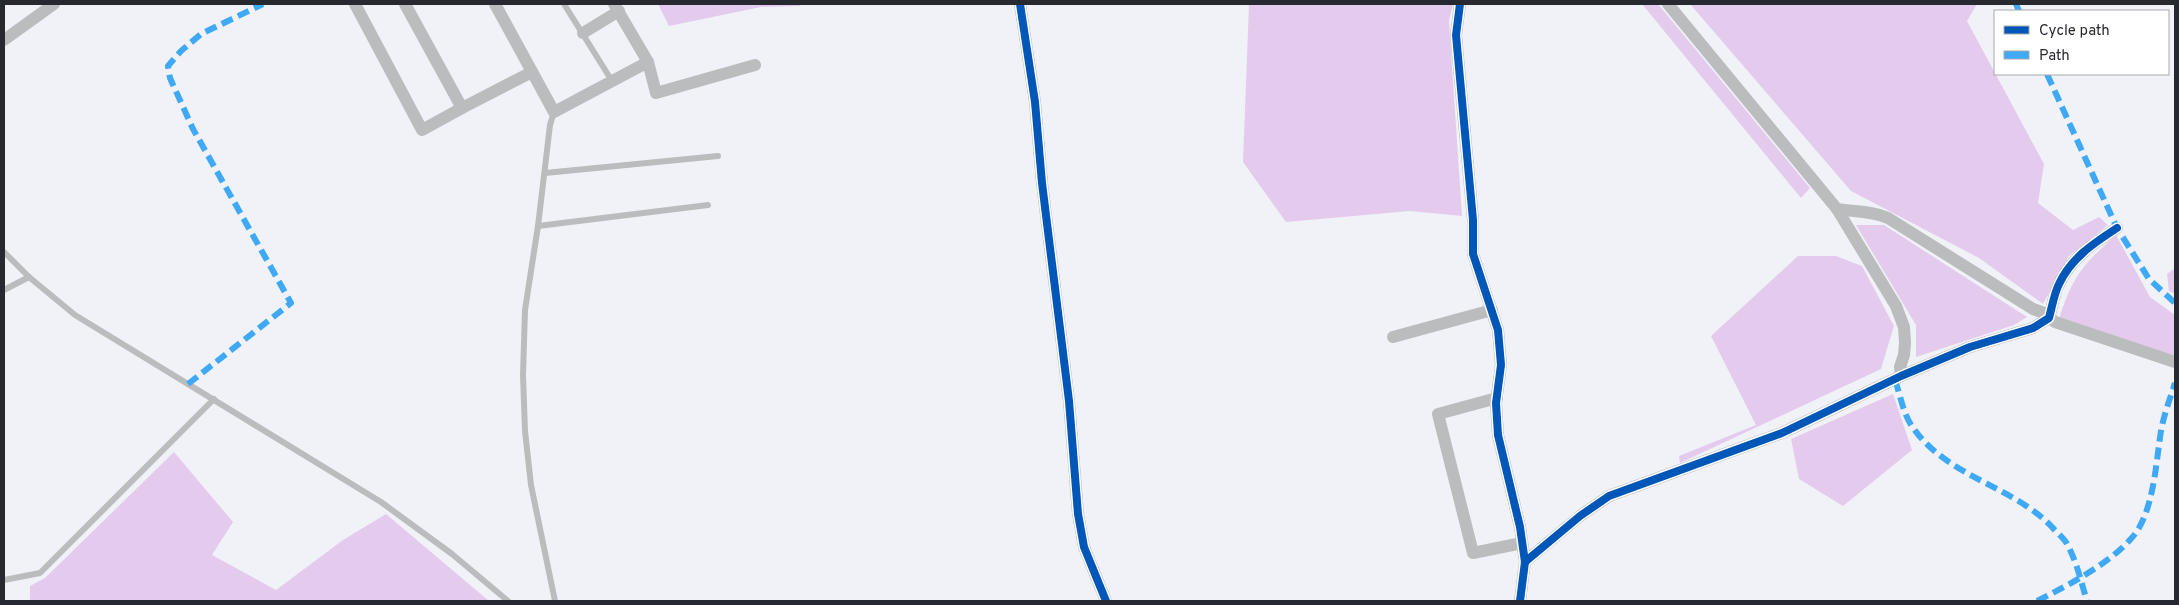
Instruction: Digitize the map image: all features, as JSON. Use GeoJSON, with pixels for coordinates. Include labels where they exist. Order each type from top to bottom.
{"type":"FeatureCollection","features":[{"type":"Feature","properties":{"kind":"street"},"geometry":{"type":"LineString","coordinates":[[4,40],[54,4]]}},
{"type":"Feature","properties":{"kind":"street"},"geometry":{"type":"LineString","coordinates":[[355,4],[422,130],[532,72]]}},
{"type":"Feature","properties":{"kind":"street"},"geometry":{"type":"LineString","coordinates":[[405,4],[462,108]]}},
{"type":"Feature","properties":{"kind":"street"},"geometry":{"type":"LineString","coordinates":[[495,4],[554,112],[648,62]]}},
{"type":"Feature","properties":{"kind":"street"},"geometry":{"type":"LineString","coordinates":[[1020,4],[1035,102],[1042,183],[1069,402],[1078,514],[1084,547],[1106,601]]}},
{"type":"Feature","properties":{"kind":"street"},"geometry":{"type":"LineString","coordinates":[[1460,4],[1456,35],[1473,220],[1473,254],[1498,330],[1502,365],[1497,398],[1498,435],[1525,562],[1520,601]]}},
{"type":"Feature","properties":{"kind":"street"},"geometry":{"type":"LineString","coordinates":[[1668,4],[1837,209],[1896,306],[1904,327],[1904,355],[1900,367],[1902,376]]}},
{"type":"Feature","properties":{"kind":"street"},"geometry":{"type":"LineString","coordinates":[[583,33],[616,8],[648,62],[656,93],[755,65]]}},
{"type":"Feature","properties":{"kind":"street"},"geometry":{"type":"LineString","coordinates":[[1837,209],[1862,214],[1876,213],[1888,218],[2033,310],[2044,313],[2055,322],[2175,362]]}},
{"type":"Feature","properties":{"kind":"street"},"geometry":{"type":"LineString","coordinates":[[1525,562],[1580,516],[1609,496],[1782,433],[1902,376],[1970,347],[2033,328],[2050,318],[2058,285],[2072,264],[2087,247],[2117,228]]}},
{"type":"Feature","properties":{"kind":"street"},"geometry":{"type":"LineString","coordinates":[[1393,337],[1492,310]]}},
{"type":"Feature","properties":{"kind":"street"},"geometry":{"type":"LineString","coordinates":[[1497,398],[1438,414],[1473,553],[1522,543]]}},
{"type":"Feature","properties":{"kind":"lane"},"geometry":{"type":"LineString","coordinates":[[564,4],[612,82]]}},
{"type":"Feature","properties":{"kind":"lane"},"geometry":{"type":"LineString","coordinates":[[554,112],[550,125],[538,226],[525,310],[523,384],[525,431],[531,485],[555,601]]}},
{"type":"Feature","properties":{"kind":"lane"},"geometry":{"type":"LineString","coordinates":[[545,173],[718,156]]}},
{"type":"Feature","properties":{"kind":"lane"},"geometry":{"type":"LineString","coordinates":[[538,226],[708,205]]}},
{"type":"Feature","properties":{"kind":"lane"},"geometry":{"type":"LineString","coordinates":[[4,252],[29,278],[75,315],[381,502],[452,554],[508,601]]}},
{"type":"Feature","properties":{"kind":"lane"},"geometry":{"type":"LineString","coordinates":[[4,290],[29,278]]}},
{"type":"Feature","properties":{"kind":"lane"},"geometry":{"type":"LineString","coordinates":[[4,580],[40,573],[214,399]]}},
{"type":"Feature","properties":{"kind":"shaded area"},"geometry":{"type":"Polygon","coordinates":[[[658,4],[802,4],[800,6],[761,7],[669,26],[658,4]]]}},
{"type":"Feature","properties":{"kind":"shaded area"},"geometry":{"type":"Polygon","coordinates":[[[1249,4],[1453,4],[1449,21],[1462,216],[1410,211],[1286,222],[1243,162],[1249,4]]]}},
{"type":"Feature","properties":{"kind":"shaded area"},"geometry":{"type":"Polygon","coordinates":[[[1642,4],[1658,4],[1810,188],[1801,198],[1642,4]]]}},
{"type":"Feature","properties":{"kind":"shaded area"},"geometry":{"type":"Polygon","coordinates":[[[1690,4],[1977,4],[1967,21],[1994,71],[1994,75],[1996,75],[2044,164],[2038,203],[2073,230],[2099,217],[2108,225],[2069,256],[2043,304],[1979,258],[1851,191],[1690,4]]]}},
{"type":"Feature","properties":{"kind":"shaded area"},"geometry":{"type":"Polygon","coordinates":[[[1856,225],[1884,225],[2027,317],[2014,325],[1916,357],[1916,325],[1856,225]]]}},
{"type":"Feature","properties":{"kind":"shaded area"},"geometry":{"type":"Polygon","coordinates":[[[2116,235],[2150,297],[2175,315],[2175,356],[2059,319],[2069,292],[2080,272],[2116,235]]]}},
{"type":"Feature","properties":{"kind":"shaded area"},"geometry":{"type":"Polygon","coordinates":[[[1798,256],[1836,256],[1862,266],[1894,326],[1881,369],[1680,463],[1679,456],[1756,425],[1711,336],[1798,256]]]}},
{"type":"Feature","properties":{"kind":"shaded area"},"geometry":{"type":"Polygon","coordinates":[[[2175,268],[2175,294],[2169,291],[2167,274],[2175,268]]]}},
{"type":"Feature","properties":{"kind":"shaded area"},"geometry":{"type":"Polygon","coordinates":[[[1893,394],[1912,450],[1843,506],[1799,479],[1791,439],[1893,394]]]}},
{"type":"Feature","properties":{"kind":"shaded area"},"geometry":{"type":"Polygon","coordinates":[[[174,452],[233,522],[212,555],[276,590],[343,540],[386,514],[489,601],[30,601],[30,586],[45,578],[174,452]]]}},
{"type":"Feature","properties":{"kind":"marked path"},"geometry":{"type":"LineString","coordinates":[[188,384],[291,303],[193,129],[170,78],[168,66],[181,51],[201,34],[263,4]]}},
{"type":"Feature","properties":{"kind":"marked path"},"geometry":{"type":"LineString","coordinates":[[2016,4],[2019,10]]}},
{"type":"Feature","properties":{"kind":"marked path"},"geometry":{"type":"LineString","coordinates":[[2047,75],[2117,228],[2149,279],[2175,303]]}},
{"type":"Feature","properties":{"kind":"marked path"},"geometry":{"type":"LineString","coordinates":[[1895,380],[1910,424],[1928,445],[1944,459],[2019,501],[2036,513],[2064,540],[2074,558],[2087,601]]}},
{"type":"Feature","properties":{"kind":"marked path"},"geometry":{"type":"LineString","coordinates":[[2037,601],[2103,563],[2135,534],[2150,498],[2162,425],[2175,383]]}},
{"type":"Feature","properties":{"kind":"cycle path"},"geometry":{"type":"LineString","coordinates":[[1020,4],[1035,102],[1042,183],[1069,401],[1078,514],[1084,547],[1106,601]]}},
{"type":"Feature","properties":{"kind":"cycle path"},"geometry":{"type":"LineString","coordinates":[[1460,4],[1456,35],[1473,220],[1473,254],[1498,330],[1501,365],[1496,403],[1498,435],[1520,527],[1525,562],[1520,601]]}},
{"type":"Feature","properties":{"kind":"cycle path"},"geometry":{"type":"LineString","coordinates":[[1525,562],[1580,516],[1609,496],[1782,433],[1901,376],[1970,347],[2033,328],[2049,318],[2057,288],[2070,266],[2092,245],[2117,228]]}}]}
